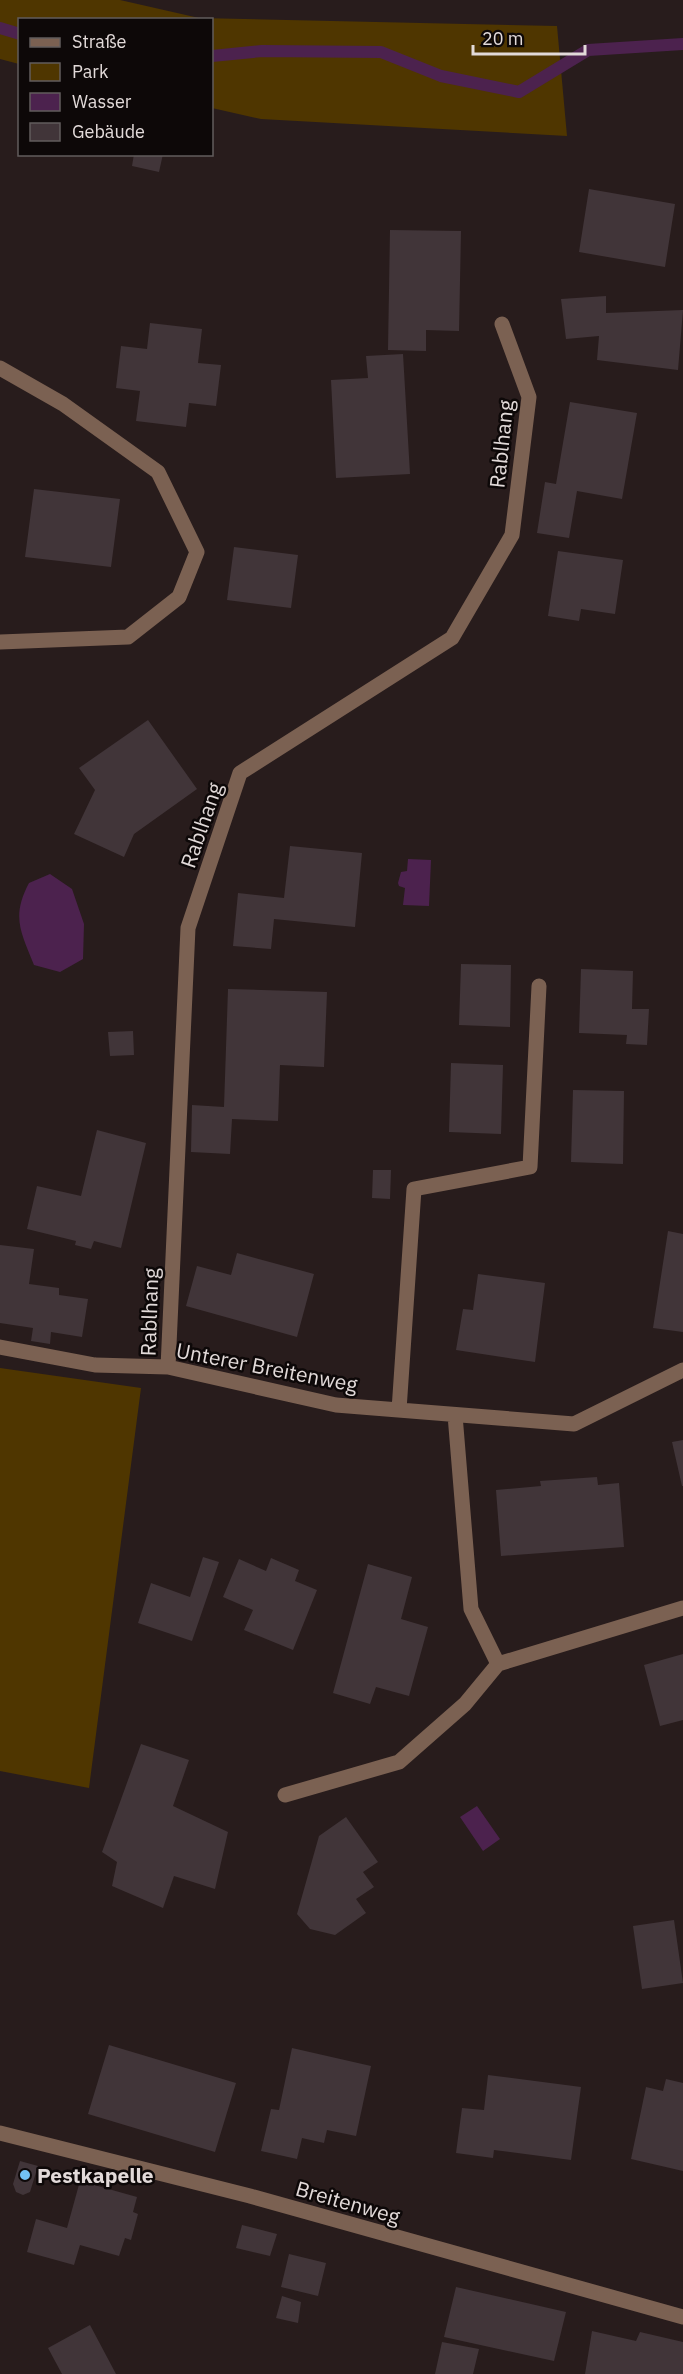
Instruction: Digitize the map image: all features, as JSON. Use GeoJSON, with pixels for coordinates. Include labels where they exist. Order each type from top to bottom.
{"type":"FeatureCollection","features":[{"type":"Feature","properties":{"kind":"street","name":"Rablhang"},"geometry":{"type":"LineString","coordinates":[[168,1367],[188,928],[240,774],[452,638],[512,535],[529,397],[501,324]]}},
{"type":"Feature","properties":{"kind":"street"},"geometry":{"type":"LineString","coordinates":[[0,368],[63,405],[158,472],[197,552],[180,597],[128,637],[0,642]]}},
{"type":"Feature","properties":{"kind":"street"},"geometry":{"type":"LineString","coordinates":[[399,1410],[414,1189],[530,1167],[539,986]]}},
{"type":"Feature","properties":{"kind":"street","name":"Unterer Breitenweg"},"geometry":{"type":"LineString","coordinates":[[0,1347],[95,1365],[168,1367],[336,1406],[574,1424],[683,1370]]}},
{"type":"Feature","properties":{"kind":"street"},"geometry":{"type":"LineString","coordinates":[[455,1415],[471,1609],[498,1664]]}},
{"type":"Feature","properties":{"kind":"street"},"geometry":{"type":"LineString","coordinates":[[285,1796],[399,1762],[465,1704],[498,1664],[683,1608]]}},
{"type":"Feature","properties":{"kind":"street","name":"Breitenweg"},"geometry":{"type":"LineString","coordinates":[[0,2133],[250,2196],[683,2317]]}},
{"type":"Feature","properties":{"kind":"green space"},"geometry":{"type":"Polygon","coordinates":[[[0,0],[120,0],[199,18],[18,18],[18,64],[0,59],[0,0]]]}},
{"type":"Feature","properties":{"kind":"green space"},"geometry":{"type":"Polygon","coordinates":[[[213,18],[557,26],[567,136],[261,119],[213,108],[213,18]]]}},
{"type":"Feature","properties":{"kind":"green space"},"geometry":{"type":"Polygon","coordinates":[[[0,1368],[141,1388],[89,1788],[0,1771],[0,1368]]]}},
{"type":"Feature","properties":{"kind":"water"},"geometry":{"type":"Polygon","coordinates":[[[408,859],[431,860],[429,906],[403,905],[405,888],[399,886],[398,883],[401,872],[407,871],[408,859]]]}},
{"type":"Feature","properties":{"kind":"water"},"geometry":{"type":"Polygon","coordinates":[[[50,874],[72,889],[84,924],[83,959],[60,972],[34,965],[22,934],[19,915],[29,883],[50,874]]]}},
{"type":"Feature","properties":{"kind":"water"},"geometry":{"type":"Polygon","coordinates":[[[477,1806],[500,1839],[483,1851],[460,1817],[477,1806]]]}},
{"type":"Feature","properties":{"kind":"building"},"geometry":{"type":"Polygon","coordinates":[[[134,156],[163,156],[159,172],[132,166],[134,156]]]}},
{"type":"Feature","properties":{"kind":"building"},"geometry":{"type":"Polygon","coordinates":[[[589,189],[675,204],[665,267],[579,252],[589,189]]]}},
{"type":"Feature","properties":{"kind":"building"},"geometry":{"type":"Polygon","coordinates":[[[390,230],[461,231],[459,331],[426,330],[426,351],[388,350],[390,230]]]}},
{"type":"Feature","properties":{"kind":"building"},"geometry":{"type":"Polygon","coordinates":[[[606,296],[606,313],[683,310],[678,370],[597,360],[599,336],[566,339],[561,299],[606,296]]]}},
{"type":"Feature","properties":{"kind":"building"},"geometry":{"type":"Polygon","coordinates":[[[150,323],[202,329],[198,363],[221,365],[216,406],[189,403],[186,427],[136,421],[140,391],[116,388],[121,346],[147,349],[150,323]]]}},
{"type":"Feature","properties":{"kind":"building"},"geometry":{"type":"Polygon","coordinates":[[[403,354],[410,474],[336,478],[331,380],[368,378],[366,356],[403,354]]]}},
{"type":"Feature","properties":{"kind":"building"},"geometry":{"type":"Polygon","coordinates":[[[570,402],[637,413],[622,499],[577,491],[569,538],[537,533],[545,482],[556,484],[570,402]]]}},
{"type":"Feature","properties":{"kind":"building"},"geometry":{"type":"Polygon","coordinates":[[[34,489],[120,499],[111,567],[25,557],[34,489]]]}},
{"type":"Feature","properties":{"kind":"building"},"geometry":{"type":"Polygon","coordinates":[[[234,547],[298,555],[291,608],[227,600],[234,547]]]}},
{"type":"Feature","properties":{"kind":"building"},"geometry":{"type":"Polygon","coordinates":[[[558,551],[623,560],[615,614],[581,609],[579,621],[548,616],[558,551]]]}},
{"type":"Feature","properties":{"kind":"building"},"geometry":{"type":"Polygon","coordinates":[[[148,720],[197,789],[134,834],[124,857],[74,834],[95,790],[79,768],[148,720]]]}},
{"type":"Feature","properties":{"kind":"building"},"geometry":{"type":"Polygon","coordinates":[[[290,846],[362,853],[355,927],[274,919],[271,949],[233,946],[238,893],[284,898],[290,846]]]}},
{"type":"Feature","properties":{"kind":"building"},"geometry":{"type":"Polygon","coordinates":[[[461,964],[511,965],[510,1027],[459,1025],[461,964]]]}},
{"type":"Feature","properties":{"kind":"building"},"geometry":{"type":"Polygon","coordinates":[[[581,969],[633,971],[632,1009],[649,1009],[647,1045],[626,1044],[627,1035],[579,1033],[581,969]]]}},
{"type":"Feature","properties":{"kind":"building"},"geometry":{"type":"Polygon","coordinates":[[[228,989],[327,992],[324,1067],[280,1065],[278,1121],[232,1119],[230,1154],[191,1152],[192,1105],[224,1107],[228,989]]]}},
{"type":"Feature","properties":{"kind":"building"},"geometry":{"type":"Polygon","coordinates":[[[133,1031],[134,1055],[110,1056],[108,1032],[133,1031]]]}},
{"type":"Feature","properties":{"kind":"building"},"geometry":{"type":"Polygon","coordinates":[[[451,1063],[503,1065],[501,1134],[449,1132],[451,1063]]]}},
{"type":"Feature","properties":{"kind":"building"},"geometry":{"type":"Polygon","coordinates":[[[573,1090],[624,1091],[623,1164],[571,1162],[573,1090]]]}},
{"type":"Feature","properties":{"kind":"building"},"geometry":{"type":"Polygon","coordinates":[[[97,1130],[146,1143],[121,1248],[94,1241],[91,1249],[75,1245],[76,1241],[27,1229],[37,1186],[81,1196],[97,1130]]]}},
{"type":"Feature","properties":{"kind":"building"},"geometry":{"type":"Polygon","coordinates":[[[373,1170],[391,1170],[390,1199],[372,1198],[373,1170]]]}},
{"type":"Feature","properties":{"kind":"building"},"geometry":{"type":"Polygon","coordinates":[[[668,1231],[683,1234],[683,1332],[653,1328],[668,1231]]]}},
{"type":"Feature","properties":{"kind":"building"},"geometry":{"type":"Polygon","coordinates":[[[0,1245],[34,1249],[29,1284],[59,1288],[59,1295],[88,1299],[82,1337],[51,1332],[50,1344],[31,1341],[33,1328],[0,1323],[0,1245]]]}},
{"type":"Feature","properties":{"kind":"building"},"geometry":{"type":"Polygon","coordinates":[[[237,1253],[314,1274],[297,1337],[186,1306],[197,1266],[231,1275],[237,1253]]]}},
{"type":"Feature","properties":{"kind":"building"},"geometry":{"type":"Polygon","coordinates":[[[478,1274],[545,1283],[535,1362],[456,1350],[463,1309],[473,1310],[478,1274]]]}},
{"type":"Feature","properties":{"kind":"building"},"geometry":{"type":"Polygon","coordinates":[[[683,1440],[683,1486],[682,1486],[672,1442],[683,1440]]]}},
{"type":"Feature","properties":{"kind":"building"},"geometry":{"type":"Polygon","coordinates":[[[597,1477],[598,1485],[619,1483],[624,1547],[501,1556],[496,1490],[541,1486],[540,1481],[597,1477]]]}},
{"type":"Feature","properties":{"kind":"building"},"geometry":{"type":"Polygon","coordinates":[[[203,1557],[219,1562],[192,1641],[138,1623],[151,1583],[190,1597],[203,1557]]]}},
{"type":"Feature","properties":{"kind":"building"},"geometry":{"type":"Polygon","coordinates":[[[271,1558],[299,1570],[295,1581],[317,1590],[293,1650],[244,1630],[253,1610],[223,1597],[239,1559],[266,1571],[271,1558]]]}},
{"type":"Feature","properties":{"kind":"building"},"geometry":{"type":"Polygon","coordinates":[[[368,1564],[412,1577],[401,1619],[428,1627],[409,1696],[376,1687],[370,1704],[333,1693],[368,1564]]]}},
{"type":"Feature","properties":{"kind":"building"},"geometry":{"type":"Polygon","coordinates":[[[683,1654],[683,1720],[660,1726],[644,1665],[683,1654]]]}},
{"type":"Feature","properties":{"kind":"building"},"geometry":{"type":"Polygon","coordinates":[[[141,1744],[189,1760],[173,1806],[228,1832],[215,1889],[174,1876],[163,1908],[112,1886],[117,1862],[102,1852],[141,1744]]]}},
{"type":"Feature","properties":{"kind":"building"},"geometry":{"type":"Polygon","coordinates":[[[346,1817],[378,1862],[363,1872],[374,1887],[356,1899],[366,1913],[335,1935],[310,1929],[297,1914],[319,1836],[346,1817]]]}},
{"type":"Feature","properties":{"kind":"building"},"geometry":{"type":"Polygon","coordinates":[[[674,1920],[683,1983],[642,1989],[633,1926],[674,1920]]]}},
{"type":"Feature","properties":{"kind":"building"},"geometry":{"type":"Polygon","coordinates":[[[109,2045],[236,2083],[215,2152],[88,2114],[109,2045]]]}},
{"type":"Feature","properties":{"kind":"building"},"geometry":{"type":"Polygon","coordinates":[[[292,2048],[371,2066],[356,2136],[327,2130],[324,2143],[302,2138],[297,2159],[261,2151],[271,2109],[279,2110],[292,2048]]]}},
{"type":"Feature","properties":{"kind":"building"},"geometry":{"type":"Polygon","coordinates":[[[488,2075],[581,2087],[571,2160],[494,2150],[493,2158],[456,2153],[462,2108],[484,2110],[488,2075]]]}},
{"type":"Feature","properties":{"kind":"building"},"geometry":{"type":"Polygon","coordinates":[[[666,2079],[683,2083],[683,2171],[631,2159],[646,2087],[663,2091],[666,2079]]]}},
{"type":"Feature","properties":{"kind":"building","name":"Pestkapelle"},"geometry":{"type":"Polygon","coordinates":[[[20,2161],[38,2166],[30,2192],[23,2195],[16,2192],[13,2184],[20,2161]]]}},
{"type":"Feature","properties":{"kind":"building"},"geometry":{"type":"Polygon","coordinates":[[[80,2181],[137,2197],[133,2212],[138,2214],[131,2240],[125,2238],[119,2256],[80,2245],[74,2265],[27,2252],[36,2219],[67,2228],[80,2181]]]}},
{"type":"Feature","properties":{"kind":"building"},"geometry":{"type":"Polygon","coordinates":[[[242,2225],[277,2234],[270,2256],[236,2248],[242,2225]]]}},
{"type":"Feature","properties":{"kind":"building"},"geometry":{"type":"Polygon","coordinates":[[[289,2254],[326,2263],[318,2296],[281,2287],[289,2254]]]}},
{"type":"Feature","properties":{"kind":"building"},"geometry":{"type":"Polygon","coordinates":[[[456,2287],[566,2312],[554,2361],[444,2337],[456,2287]]]}},
{"type":"Feature","properties":{"kind":"building"},"geometry":{"type":"Polygon","coordinates":[[[282,2296],[301,2302],[298,2323],[276,2318],[282,2296]]]}},
{"type":"Feature","properties":{"kind":"building"},"geometry":{"type":"Polygon","coordinates":[[[90,2325],[116,2374],[62,2374],[48,2348],[90,2325]]]}},
{"type":"Feature","properties":{"kind":"building"},"geometry":{"type":"Polygon","coordinates":[[[592,2331],[636,2341],[640,2332],[683,2342],[683,2374],[585,2374],[592,2331]]]}},
{"type":"Feature","properties":{"kind":"building"},"geometry":{"type":"Polygon","coordinates":[[[442,2342],[479,2349],[473,2374],[435,2374],[442,2342]]]}},
{"type":"Feature","properties":{"kind":"waterway"},"geometry":{"type":"LineString","coordinates":[[0,28],[18,33]]}},
{"type":"Feature","properties":{"kind":"waterway"},"geometry":{"type":"LineString","coordinates":[[213,56],[262,51],[381,52],[441,76],[519,92],[588,50],[683,44]]}},
{"type":"Feature","properties":{"kind":"place","name":"Pestkapelle"},"geometry":{"type":"Point","coordinates":[25,2175]}}]}
